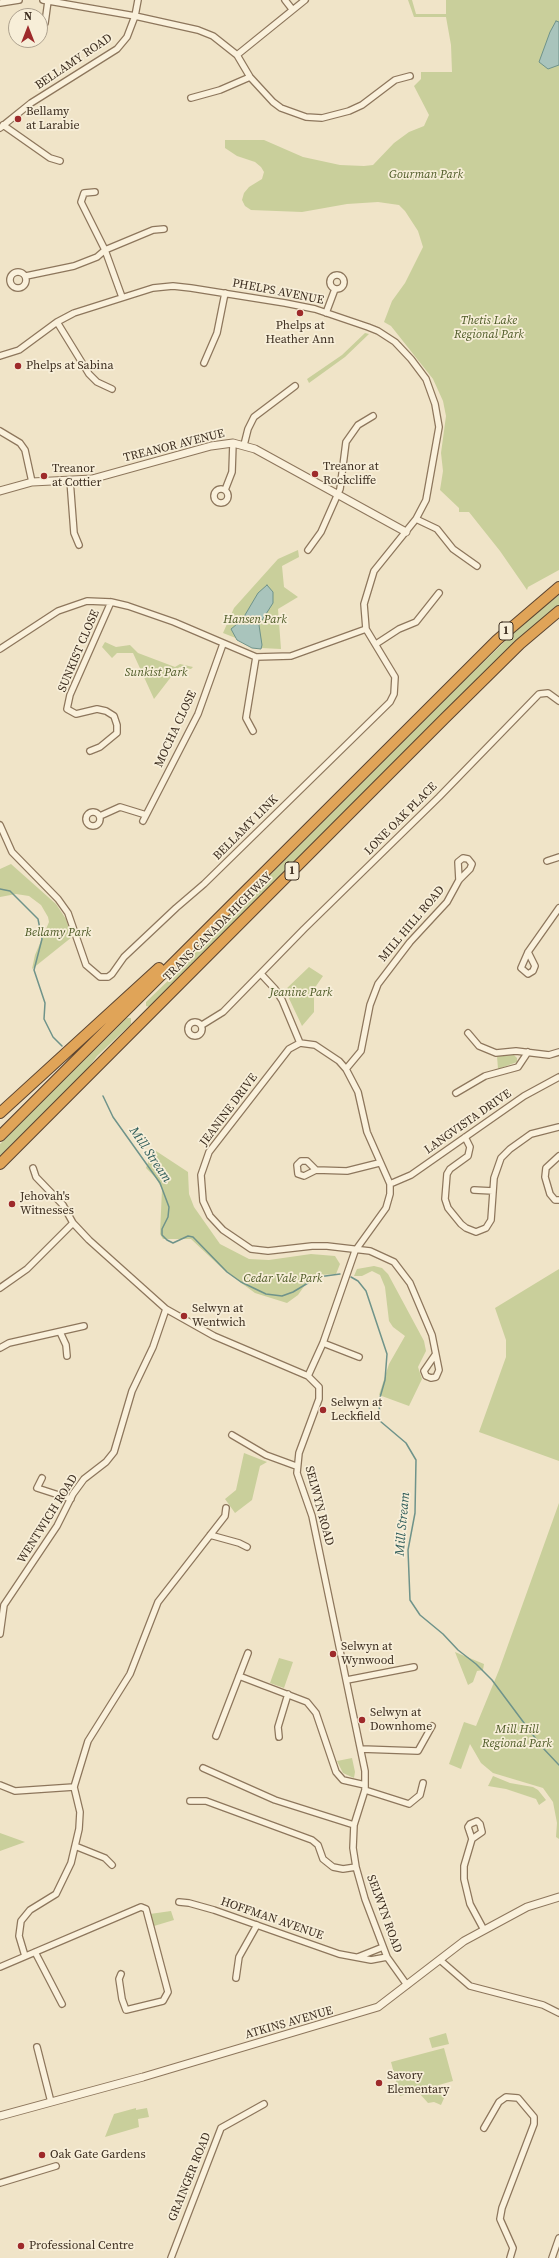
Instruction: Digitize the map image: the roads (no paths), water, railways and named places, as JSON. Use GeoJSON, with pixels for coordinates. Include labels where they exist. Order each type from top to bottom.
{"type":"FeatureCollection","features":[{"type":"Feature","properties":{"kind":"highway","name":"TRANS-CANADA HIGHWAY"},"geometry":{"type":"LineString","coordinates":[[0,1136],[497,640],[559,587]]}},
{"type":"Feature","properties":{"kind":"highway","name":"TRANS-CANADA HIGHWAY"},"geometry":{"type":"LineString","coordinates":[[0,1164],[450,713],[520,644],[559,611]]}},
{"type":"Feature","properties":{"kind":"highway"},"geometry":{"type":"LineString","coordinates":[[0,1113],[195,934],[232,905]]}},
{"type":"Feature","properties":{"kind":"highway"},"geometry":{"type":"LineString","coordinates":[[0,1172],[22,1150],[30,1135]]}},
{"type":"Feature","properties":{"kind":"street"},"geometry":{"type":"LineString","coordinates":[[0,3],[19,0]]}},
{"type":"Feature","properties":{"kind":"street"},"geometry":{"type":"LineString","coordinates":[[43,0],[135,16],[198,30],[213,36],[237,55],[250,77],[264,94],[282,108],[306,117],[322,118],[349,111],[362,105],[395,80],[410,76]]}},
{"type":"Feature","properties":{"kind":"street","name":"BELLAMY ROAD"},"geometry":{"type":"LineString","coordinates":[[1,126],[31,103],[117,49],[127,37],[135,16],[138,0]]}},
{"type":"Feature","properties":{"kind":"street"},"geometry":{"type":"LineString","coordinates":[[285,0],[292,9]]}},
{"type":"Feature","properties":{"kind":"street"},"geometry":{"type":"LineString","coordinates":[[237,55],[304,0]]}},
{"type":"Feature","properties":{"kind":"street"},"geometry":{"type":"LineString","coordinates":[[190,98],[220,90],[250,77]]}},
{"type":"Feature","properties":{"kind":"street"},"geometry":{"type":"LineString","coordinates":[[1,126],[50,158],[60,161]]}},
{"type":"Feature","properties":{"kind":"street"},"geometry":{"type":"LineString","coordinates":[[95,192],[84,193],[81,202],[106,250],[122,297]]}},
{"type":"Feature","properties":{"kind":"street"},"geometry":{"type":"LineString","coordinates":[[26,276],[74,266],[97,257],[106,250],[153,230],[164,230]]}},
{"type":"Feature","properties":{"kind":"street","name":"PHELPS AVENUE"},"geometry":{"type":"LineString","coordinates":[[0,356],[19,350],[57,322],[74,313],[153,288],[173,286],[297,305],[326,313],[378,331],[389,338],[419,368],[431,391],[438,415],[439,434],[430,487],[416,519],[380,562],[370,581],[364,604],[366,629],[392,669],[396,683]]}},
{"type":"Feature","properties":{"kind":"street"},"geometry":{"type":"LineString","coordinates":[[326,313],[335,289]]}},
{"type":"Feature","properties":{"kind":"street"},"geometry":{"type":"LineString","coordinates":[[204,363],[217,333],[225,294]]}},
{"type":"Feature","properties":{"kind":"street"},"geometry":{"type":"LineString","coordinates":[[57,322],[89,374],[97,382],[112,389]]}},
{"type":"Feature","properties":{"kind":"street"},"geometry":{"type":"LineString","coordinates":[[244,445],[248,429],[254,417],[295,386]]}},
{"type":"Feature","properties":{"kind":"street"},"geometry":{"type":"LineString","coordinates":[[308,550],[320,532],[338,494],[343,475],[344,446],[358,425],[373,416]]}},
{"type":"Feature","properties":{"kind":"street"},"geometry":{"type":"LineString","coordinates":[[0,431],[20,443],[25,450],[32,482]]}},
{"type":"Feature","properties":{"kind":"street"},"geometry":{"type":"LineString","coordinates":[[225,490],[232,472],[233,443]]}},
{"type":"Feature","properties":{"kind":"street","name":"TREANOR AVENUE"},"geometry":{"type":"LineString","coordinates":[[0,491],[32,482],[92,479],[211,446],[233,443],[244,445],[338,494],[406,532]]}},
{"type":"Feature","properties":{"kind":"street"},"geometry":{"type":"LineString","coordinates":[[70,480],[74,534],[79,545]]}},
{"type":"Feature","properties":{"kind":"street"},"geometry":{"type":"LineString","coordinates":[[416,519],[437,529],[453,549],[477,566]]}},
{"type":"Feature","properties":{"kind":"street"},"geometry":{"type":"LineString","coordinates":[[376,644],[400,629],[416,622],[439,593]]}},
{"type":"Feature","properties":{"kind":"street"},"geometry":{"type":"LineString","coordinates":[[0,649],[58,611],[87,601],[111,602],[174,622],[256,657],[270,658],[291,656],[366,629]]}},
{"type":"Feature","properties":{"kind":"street","name":"SUNKIST CLOSE"},"geometry":{"type":"LineString","coordinates":[[90,751],[100,747],[117,733],[117,725],[114,716],[106,711],[97,709],[76,714],[67,709],[70,695],[111,602]]}},
{"type":"Feature","properties":{"kind":"street","name":"MOCHA CLOSE"},"geometry":{"type":"LineString","coordinates":[[100,816],[120,807],[144,818],[198,714],[223,644]]}},
{"type":"Feature","properties":{"kind":"street"},"geometry":{"type":"LineString","coordinates":[[253,731],[246,718],[256,657]]}},
{"type":"Feature","properties":{"kind":"street","name":"BELLAMY LINK"},"geometry":{"type":"LineString","coordinates":[[0,825],[12,852],[63,906],[74,928],[82,959],[90,971],[100,977],[108,977],[112,974],[124,957],[204,884],[387,704],[394,694],[396,683]]}},
{"type":"Feature","properties":{"kind":"street","name":"LONE OAK PLACE"},"geometry":{"type":"LineString","coordinates":[[202,1025],[223,1012],[439,797],[539,694],[548,693],[559,701]]}},
{"type":"Feature","properties":{"kind":"street"},"geometry":{"type":"LineString","coordinates":[[547,861],[559,857]]}},
{"type":"Feature","properties":{"kind":"street","name":"MILL HILL ROAD"},"geometry":{"type":"LineString","coordinates":[[346,1069],[360,1051],[370,1005],[378,984],[410,942],[447,902],[459,880]]}},
{"type":"Feature","properties":{"kind":"street"},"geometry":{"type":"LineString","coordinates":[[528,952],[559,908]]}},
{"type":"Feature","properties":{"kind":"street"},"geometry":{"type":"LineString","coordinates":[[33,1168],[36,1177],[63,1205],[73,1223],[109,1260],[166,1309],[214,1336],[308,1376],[323,1343],[355,1251],[386,1208],[390,1194],[390,1184],[379,1163],[367,1132],[358,1092],[346,1069],[339,1061],[315,1045],[300,1043],[282,1000],[275,989],[261,974]]}},
{"type":"Feature","properties":{"kind":"street"},"geometry":{"type":"LineString","coordinates":[[468,1033],[479,1046],[496,1053],[528,1052],[549,1055],[559,1052]]}},
{"type":"Feature","properties":{"kind":"street","name":"JEANINE DRIVE"},"geometry":{"type":"LineString","coordinates":[[300,1043],[294,1045],[284,1055],[209,1152],[201,1175],[203,1201],[210,1216],[223,1230],[251,1249],[268,1251],[321,1246],[370,1252],[383,1256],[394,1262],[403,1271],[416,1295],[434,1343],[435,1356]]}},
{"type":"Feature","properties":{"kind":"street"},"geometry":{"type":"LineString","coordinates":[[456,1093],[485,1076],[518,1067],[528,1052]]}},
{"type":"Feature","properties":{"kind":"street","name":"LANGVISTA DRIVE"},"geometry":{"type":"LineString","coordinates":[[390,1184],[411,1175],[524,1096],[559,1077]]}},
{"type":"Feature","properties":{"kind":"street"},"geometry":{"type":"LineString","coordinates":[[465,1136],[470,1148],[468,1156],[450,1169],[446,1181],[445,1199],[448,1208],[466,1228],[476,1232],[482,1230],[491,1220],[496,1170],[501,1158],[510,1149],[531,1134],[559,1127]]}},
{"type":"Feature","properties":{"kind":"street"},"geometry":{"type":"LineString","coordinates":[[559,1156],[546,1168],[545,1177],[550,1194],[555,1200],[559,1200]]}},
{"type":"Feature","properties":{"kind":"street"},"geometry":{"type":"LineString","coordinates":[[316,1170],[347,1170],[379,1163]]}},
{"type":"Feature","properties":{"kind":"street"},"geometry":{"type":"LineString","coordinates":[[474,1190],[493,1191]]}},
{"type":"Feature","properties":{"kind":"street"},"geometry":{"type":"LineString","coordinates":[[0,1288],[27,1269],[73,1223]]}},
{"type":"Feature","properties":{"kind":"street","name":"WENTWICH ROAD"},"geometry":{"type":"LineString","coordinates":[[0,1634],[4,1605],[57,1526],[71,1499],[84,1479],[106,1462],[114,1452],[132,1391],[153,1347],[166,1309]]}},
{"type":"Feature","properties":{"kind":"street"},"geometry":{"type":"LineString","coordinates":[[0,1348],[9,1343],[84,1326]]}},
{"type":"Feature","properties":{"kind":"street"},"geometry":{"type":"LineString","coordinates":[[60,1332],[66,1345],[67,1356]]}},
{"type":"Feature","properties":{"kind":"street"},"geometry":{"type":"LineString","coordinates":[[323,1343],[359,1357]]}},
{"type":"Feature","properties":{"kind":"street","name":"SELWYN ROAD"},"geometry":{"type":"LineString","coordinates":[[308,1376],[319,1388],[319,1399],[299,1453],[296,1466],[302,1491],[312,1516],[365,1771],[365,1788],[354,1825],[353,1848],[356,1867],[364,1899],[387,1957],[407,1985]]}},
{"type":"Feature","properties":{"kind":"street"},"geometry":{"type":"LineString","coordinates":[[232,1435],[266,1455],[296,1466]]}},
{"type":"Feature","properties":{"kind":"street"},"geometry":{"type":"LineString","coordinates":[[42,1478],[37,1488],[71,1499]]}},
{"type":"Feature","properties":{"kind":"street"},"geometry":{"type":"LineString","coordinates":[[25,1956],[19,1936],[21,1921],[30,1910],[50,1899],[60,1888],[75,1846],[80,1812],[74,1787],[88,1741],[130,1674],[158,1602],[225,1516],[226,1508]]}},
{"type":"Feature","properties":{"kind":"street"},"geometry":{"type":"LineString","coordinates":[[210,1535],[239,1542],[247,1547]]}},
{"type":"Feature","properties":{"kind":"street"},"geometry":{"type":"LineString","coordinates":[[216,1736],[248,1653]]}},
{"type":"Feature","properties":{"kind":"street"},"geometry":{"type":"LineString","coordinates":[[347,1680],[414,1667]]}},
{"type":"Feature","properties":{"kind":"street"},"geometry":{"type":"LineString","coordinates":[[239,1676],[307,1702],[316,1713],[336,1772],[343,1780],[409,1804],[420,1795],[423,1783]]}},
{"type":"Feature","properties":{"kind":"street"},"geometry":{"type":"LineString","coordinates":[[279,1737],[278,1727],[288,1694]]}},
{"type":"Feature","properties":{"kind":"street"},"geometry":{"type":"LineString","coordinates":[[361,1749],[418,1751],[432,1726]]}},
{"type":"Feature","properties":{"kind":"street"},"geometry":{"type":"LineString","coordinates":[[203,1768],[275,1800],[354,1825]]}},
{"type":"Feature","properties":{"kind":"street"},"geometry":{"type":"LineString","coordinates":[[0,1785],[15,1791],[74,1787]]}},
{"type":"Feature","properties":{"kind":"street"},"geometry":{"type":"LineString","coordinates":[[190,1801],[206,1801],[312,1840],[318,1845],[323,1859],[333,1867],[343,1869],[356,1867]]}},
{"type":"Feature","properties":{"kind":"street"},"geometry":{"type":"LineString","coordinates":[[472,1840],[464,1866],[465,1885],[470,1904],[484,1930]]}},
{"type":"Feature","properties":{"kind":"street"},"geometry":{"type":"LineString","coordinates":[[75,1846],[105,1858],[112,1865]]}},
{"type":"Feature","properties":{"kind":"street","name":"ATKINS AVENUE"},"geometry":{"type":"LineString","coordinates":[[0,2116],[150,2075],[371,2010],[383,2004],[464,1941],[527,1907],[559,1897]]}},
{"type":"Feature","properties":{"kind":"street","name":"HOFFMAN AVENUE"},"geometry":{"type":"LineString","coordinates":[[179,1902],[189,1902],[339,1954],[376,1960],[387,1957]]}},
{"type":"Feature","properties":{"kind":"street"},"geometry":{"type":"LineString","coordinates":[[0,1967],[135,1908],[141,1907],[146,1909],[168,1992],[163,2001],[126,2010],[119,1979],[121,1974]]}},
{"type":"Feature","properties":{"kind":"street"},"geometry":{"type":"LineString","coordinates":[[236,1978],[239,1957],[257,1925]]}},
{"type":"Feature","properties":{"kind":"street"},"geometry":{"type":"LineString","coordinates":[[358,1957],[383,1947]]}},
{"type":"Feature","properties":{"kind":"street"},"geometry":{"type":"LineString","coordinates":[[35,1952],[62,2004]]}},
{"type":"Feature","properties":{"kind":"street"},"geometry":{"type":"LineString","coordinates":[[440,1960],[463,1982],[470,1986],[543,2005],[559,2013]]}},
{"type":"Feature","properties":{"kind":"street"},"geometry":{"type":"LineString","coordinates":[[37,2047],[51,2102]]}},
{"type":"Feature","properties":{"kind":"street"},"geometry":{"type":"LineString","coordinates":[[484,2128],[499,2102],[506,2097],[518,2098],[534,2117],[534,2124],[502,2208],[500,2219],[513,2248],[510,2258]]}},
{"type":"Feature","properties":{"kind":"street","name":"GRAINGER ROAD"},"geometry":{"type":"LineString","coordinates":[[171,2258],[221,2128],[264,2104]]}},
{"type":"Feature","properties":{"kind":"street"},"geometry":{"type":"LineString","coordinates":[[0,2183],[56,2166]]}},
{"type":"Feature","properties":{"kind":"street"},"geometry":{"type":"LineString","coordinates":[[552,2258],[559,2238]]}},
{"type":"Feature","properties":{"kind":"water"},"geometry":{"type":"Polygon","coordinates":[[[556,21],[559,22],[559,65],[548,69],[539,62],[550,32],[556,21]]]}},
{"type":"Feature","properties":{"kind":"water"},"geometry":{"type":"Polygon","coordinates":[[[267,585],[273,592],[273,603],[259,625],[262,645],[261,649],[252,648],[237,640],[231,629],[242,620],[258,593],[267,585]]]}},
{"type":"Feature","properties":{"kind":"waterway","name":"Mill Stream"},"geometry":{"type":"LineString","coordinates":[[0,889],[10,891],[38,919],[42,939],[34,970],[45,1003],[44,1019],[53,1037],[62,1046]]}},
{"type":"Feature","properties":{"kind":"waterway","name":"Mill Stream"},"geometry":{"type":"LineString","coordinates":[[103,1096],[113,1117],[160,1183],[169,1207],[168,1217],[162,1229],[162,1235],[167,1240],[173,1243],[188,1236],[193,1237],[227,1272],[241,1282],[266,1294],[282,1296],[293,1292],[318,1277],[340,1274]]}},
{"type":"Feature","properties":{"kind":"waterway","name":"Mill Stream"},"geometry":{"type":"LineString","coordinates":[[351,1277],[358,1281],[366,1291],[387,1354],[385,1380],[379,1401],[380,1421],[406,1443],[416,1460],[415,1513],[408,1550],[410,1600],[420,1615],[443,1634],[458,1650],[476,1664],[492,1680],[542,1747],[559,1765]]}},
{"type":"Feature","properties":{"kind":"place","name":"Bellamy at Larabie"},"geometry":{"type":"Point","coordinates":[18,119]}},
{"type":"Feature","properties":{"kind":"place","name":"Phelps at Heather Ann"},"geometry":{"type":"Point","coordinates":[300,313]}},
{"type":"Feature","properties":{"kind":"place","name":"Phelps at Sabina"},"geometry":{"type":"Point","coordinates":[18,366]}},
{"type":"Feature","properties":{"kind":"place","name":"Treanor at Rockcliffe"},"geometry":{"type":"Point","coordinates":[315,474]}},
{"type":"Feature","properties":{"kind":"place","name":"Treanor at Cottier"},"geometry":{"type":"Point","coordinates":[44,476]}},
{"type":"Feature","properties":{"kind":"place","name":"Jehovah's Witnesses"},"geometry":{"type":"Point","coordinates":[12,1204]}},
{"type":"Feature","properties":{"kind":"place","name":"Selwyn at Wentwich"},"geometry":{"type":"Point","coordinates":[184,1316]}},
{"type":"Feature","properties":{"kind":"place","name":"Selwyn at Leckfield"},"geometry":{"type":"Point","coordinates":[323,1410]}},
{"type":"Feature","properties":{"kind":"place","name":"Selwyn at Wynwood"},"geometry":{"type":"Point","coordinates":[333,1654]}},
{"type":"Feature","properties":{"kind":"place","name":"Selwyn at Downhome"},"geometry":{"type":"Point","coordinates":[362,1720]}},
{"type":"Feature","properties":{"kind":"place","name":"Savory Elementary"},"geometry":{"type":"Point","coordinates":[379,2083]}},
{"type":"Feature","properties":{"kind":"place","name":"Oak Gate Gardens"},"geometry":{"type":"Point","coordinates":[42,2155]}},
{"type":"Feature","properties":{"kind":"place","name":"Professional Centre"},"geometry":{"type":"Point","coordinates":[21,2246]}},
{"type":"Feature","properties":{"kind":"park label","name":"Gourman Park"},"geometry":{"type":"Point","coordinates":[426,175]}},
{"type":"Feature","properties":{"kind":"park label","name":"Thetis Lake Regional Park"},"geometry":{"type":"Point","coordinates":[489,328]}},
{"type":"Feature","properties":{"kind":"park label","name":"Hansen Park"},"geometry":{"type":"Point","coordinates":[255,620]}},
{"type":"Feature","properties":{"kind":"park label","name":"Sunkist Park"},"geometry":{"type":"Point","coordinates":[156,673]}},
{"type":"Feature","properties":{"kind":"park label","name":"Bellamy Park"},"geometry":{"type":"Point","coordinates":[58,933]}},
{"type":"Feature","properties":{"kind":"park label","name":"Jeanine Park"},"geometry":{"type":"Point","coordinates":[301,993]}},
{"type":"Feature","properties":{"kind":"park label","name":"Cedar Vale Park"},"geometry":{"type":"Point","coordinates":[283,1279]}},
{"type":"Feature","properties":{"kind":"park label","name":"Mill Hill Regional Park"},"geometry":{"type":"Point","coordinates":[517,1737]}}]}
